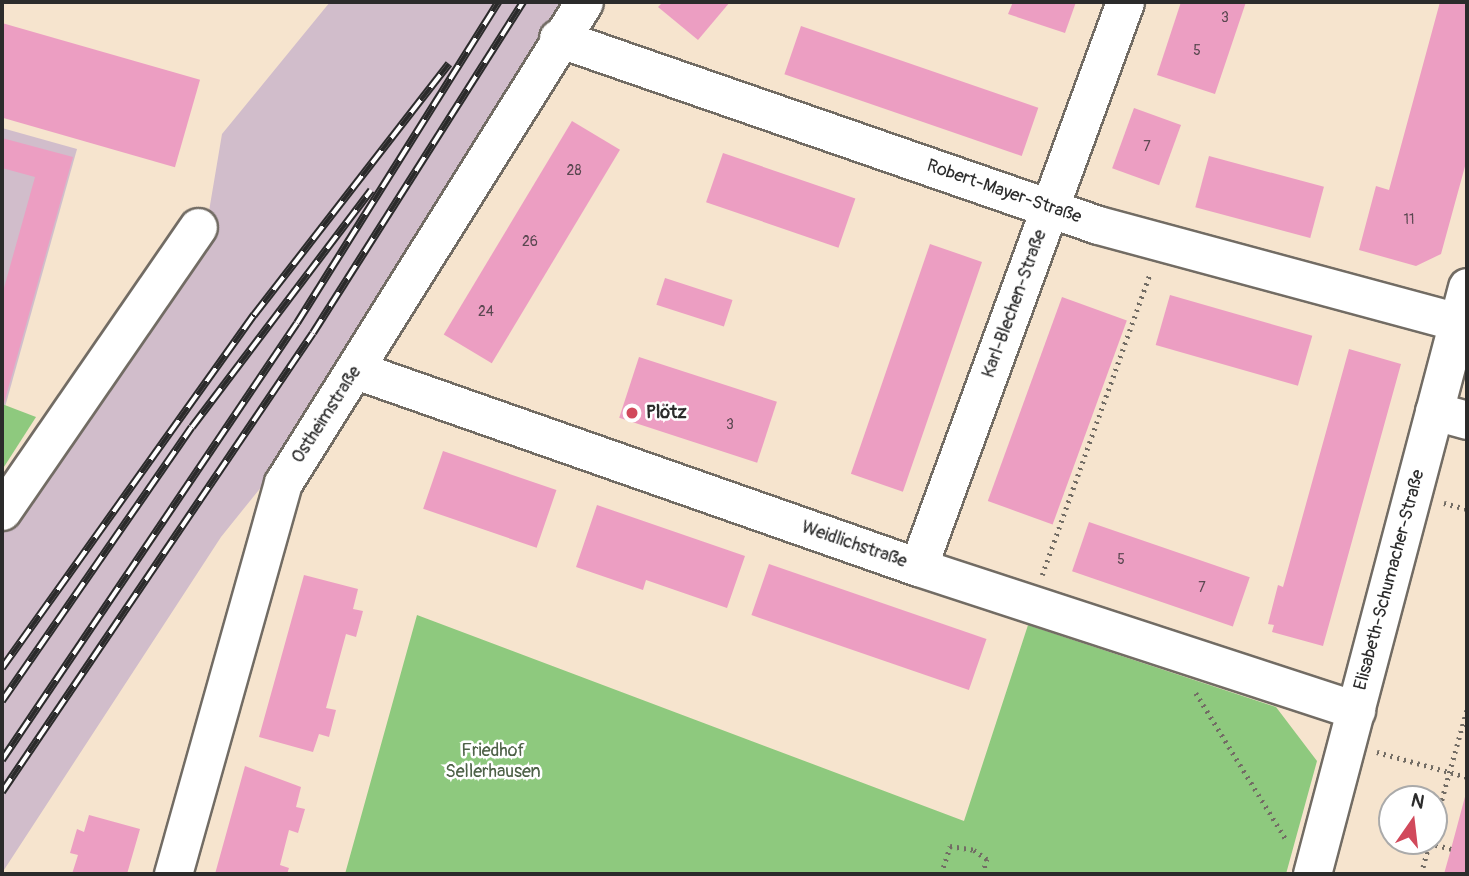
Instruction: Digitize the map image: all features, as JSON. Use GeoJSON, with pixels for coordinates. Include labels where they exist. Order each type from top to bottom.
{"type":"FeatureCollection","features":[{"type":"Feature","properties":{"kind":"street","name":"Ostheimstraße"},"geometry":{"type":"LineString","coordinates":[[173,874],[283,483],[534,87],[558,38],[584,2]]}},
{"type":"Feature","properties":{"kind":"street","name":"Karl-Blechen-Straße"},"geometry":{"type":"LineString","coordinates":[[918,567],[1125,2]]}},
{"type":"Feature","properties":{"kind":"street","name":"Robert-Mayer-Straße"},"geometry":{"type":"LineString","coordinates":[[558,38],[1161,244],[1457,323]]}},
{"type":"Feature","properties":{"kind":"street"},"geometry":{"type":"LineString","coordinates":[[2,511],[198,227]]}},
{"type":"Feature","properties":{"kind":"street","name":"Elisabeth-Schumacher-Straße"},"geometry":{"type":"LineString","coordinates":[[1303,863],[1352,727],[1451,416],[1457,323],[1467,287]]}},
{"type":"Feature","properties":{"kind":"street","name":"Weidlichstraße"},"geometry":{"type":"LineString","coordinates":[[356,370],[1171,653],[1352,727]]}},
{"type":"Feature","properties":{"kind":"path"},"geometry":{"type":"LineString","coordinates":[[1031,605],[1161,244]]}},
{"type":"Feature","properties":{"kind":"path"},"geometry":{"type":"LineString","coordinates":[[1171,653],[1303,863]]}},
{"type":"Feature","properties":{"kind":"path"},"geometry":{"type":"LineString","coordinates":[[1445,785],[1467,709]]}},
{"type":"Feature","properties":{"kind":"path"},"geometry":{"type":"LineString","coordinates":[[1352,727],[1449,772],[1467,777]]}},
{"type":"Feature","properties":{"kind":"path"},"geometry":{"type":"LineString","coordinates":[[942,874],[950,846],[974,850],[987,859],[983,874]]}},
{"type":"Feature","properties":{"kind":"path"},"geometry":{"type":"LineString","coordinates":[[1421,874],[1426,855]]}},
{"type":"Feature","properties":{"kind":"path"},"geometry":{"type":"LineString","coordinates":[[504,874],[516,874]]}},
{"type":"Feature","properties":{"kind":"shaded area"},"geometry":{"type":"Polygon","coordinates":[[[330,2],[565,2],[270,476],[221,537],[2,873],[2,526],[206,229],[222,134],[330,2]]]}},
{"type":"Feature","properties":{"kind":"shaded area"},"geometry":{"type":"Polygon","coordinates":[[[2,128],[77,149],[5,407],[2,405],[2,128]]]}},
{"type":"Feature","properties":{"kind":"green space"},"geometry":{"type":"Polygon","coordinates":[[[2,404],[36,417],[2,470],[2,404]]]}},
{"type":"Feature","properties":{"kind":"green space","name":"Friedhof Sellerhausen"},"geometry":{"type":"Polygon","coordinates":[[[417,615],[964,821],[1028,625],[1276,707],[1317,761],[1286,874],[345,874],[417,615]]]}},
{"type":"Feature","properties":{"kind":"building"},"geometry":{"type":"Polygon","coordinates":[[[663,2],[730,2],[698,40],[658,7],[663,2]]]}},
{"type":"Feature","properties":{"kind":"building"},"geometry":{"type":"Polygon","coordinates":[[[1013,2],[1076,2],[1065,33],[1008,14],[1013,2]]]}},
{"type":"Feature","properties":{"kind":"building"},"geometry":{"type":"Polygon","coordinates":[[[1181,2],[1246,2],[1215,94],[1157,75],[1181,2]]]}},
{"type":"Feature","properties":{"kind":"building"},"geometry":{"type":"Polygon","coordinates":[[[1440,2],[1467,2],[1467,159],[1441,254],[1416,266],[1359,250],[1376,186],[1389,190],[1440,2]]]}},
{"type":"Feature","properties":{"kind":"building"},"geometry":{"type":"Polygon","coordinates":[[[2,23],[200,80],[175,167],[2,118],[2,23]]]}},
{"type":"Feature","properties":{"kind":"building"},"geometry":{"type":"Polygon","coordinates":[[[801,26],[1038,108],[1022,156],[784,74],[801,26]]]}},
{"type":"Feature","properties":{"kind":"building"},"geometry":{"type":"Polygon","coordinates":[[[1134,108],[1181,125],[1159,185],[1112,168],[1134,108]]]}},
{"type":"Feature","properties":{"kind":"building"},"geometry":{"type":"Polygon","coordinates":[[[572,121],[620,150],[492,363],[444,334],[572,121]]]}},
{"type":"Feature","properties":{"kind":"building"},"geometry":{"type":"Polygon","coordinates":[[[2,138],[73,157],[3,407],[2,295],[35,177],[2,168],[2,138]]]}},
{"type":"Feature","properties":{"kind":"building"},"geometry":{"type":"Polygon","coordinates":[[[723,153],[855,199],[838,248],[706,202],[723,153]]]}},
{"type":"Feature","properties":{"kind":"building"},"geometry":{"type":"Polygon","coordinates":[[[1209,156],[1324,187],[1310,238],[1195,207],[1209,156]]]}},
{"type":"Feature","properties":{"kind":"building"},"geometry":{"type":"Polygon","coordinates":[[[930,244],[982,262],[903,492],[851,474],[930,244]]]}},
{"type":"Feature","properties":{"kind":"building"},"geometry":{"type":"Polygon","coordinates":[[[665,278],[733,300],[724,327],[656,305],[665,278]]]}},
{"type":"Feature","properties":{"kind":"building"},"geometry":{"type":"Polygon","coordinates":[[[1170,295],[1312,336],[1298,386],[1156,345],[1170,295]]]}},
{"type":"Feature","properties":{"kind":"building"},"geometry":{"type":"Polygon","coordinates":[[[1062,297],[1127,321],[1053,525],[988,501],[1062,297]]]}},
{"type":"Feature","properties":{"kind":"building"},"geometry":{"type":"Polygon","coordinates":[[[1349,349],[1401,364],[1323,646],[1272,632],[1274,625],[1268,624],[1278,585],[1283,587],[1349,349]]]}},
{"type":"Feature","properties":{"kind":"building"},"geometry":{"type":"Polygon","coordinates":[[[639,357],[777,402],[757,463],[619,418],[639,357]]]}},
{"type":"Feature","properties":{"kind":"building"},"geometry":{"type":"Polygon","coordinates":[[[443,451],[556,490],[537,548],[423,509],[443,451]]]}},
{"type":"Feature","properties":{"kind":"building"},"geometry":{"type":"Polygon","coordinates":[[[597,505],[745,556],[727,608],[646,580],[643,590],[576,567],[597,505]]]}},
{"type":"Feature","properties":{"kind":"building"},"geometry":{"type":"Polygon","coordinates":[[[1089,522],[1250,577],[1233,627],[1072,571],[1089,522]]]}},
{"type":"Feature","properties":{"kind":"building"},"geometry":{"type":"Polygon","coordinates":[[[769,564],[986,639],[969,690],[751,615],[769,564]]]}},
{"type":"Feature","properties":{"kind":"building"},"geometry":{"type":"Polygon","coordinates":[[[304,575],[358,589],[353,609],[363,611],[356,637],[346,634],[326,708],[336,710],[329,737],[319,734],[313,752],[259,737],[304,575]]]}},
{"type":"Feature","properties":{"kind":"building"},"geometry":{"type":"Polygon","coordinates":[[[245,766],[301,787],[296,807],[305,809],[298,833],[289,830],[280,865],[289,868],[287,874],[215,874],[245,766]]]}},
{"type":"Feature","properties":{"kind":"building"},"geometry":{"type":"Polygon","coordinates":[[[1466,793],[1467,874],[1444,874],[1451,849],[1466,793]]]}},
{"type":"Feature","properties":{"kind":"building"},"geometry":{"type":"Polygon","coordinates":[[[89,815],[140,829],[127,874],[72,874],[78,855],[70,853],[77,829],[84,832],[89,815]]]}},
{"type":"Feature","properties":{"kind":"railway"},"geometry":{"type":"LineString","coordinates":[[2,760],[297,323],[498,2]]}},
{"type":"Feature","properties":{"kind":"railway"},"geometry":{"type":"LineString","coordinates":[[2,792],[313,333],[523,2]]}},
{"type":"Feature","properties":{"kind":"railway"},"geometry":{"type":"LineString","coordinates":[[2,668],[254,315],[449,64]]}},
{"type":"Feature","properties":{"kind":"railway"},"geometry":{"type":"LineString","coordinates":[[2,701],[192,427],[371,190]]}},
{"type":"Feature","properties":{"kind":"place","name":"Plötz"},"geometry":{"type":"Point","coordinates":[632,413]}}]}
